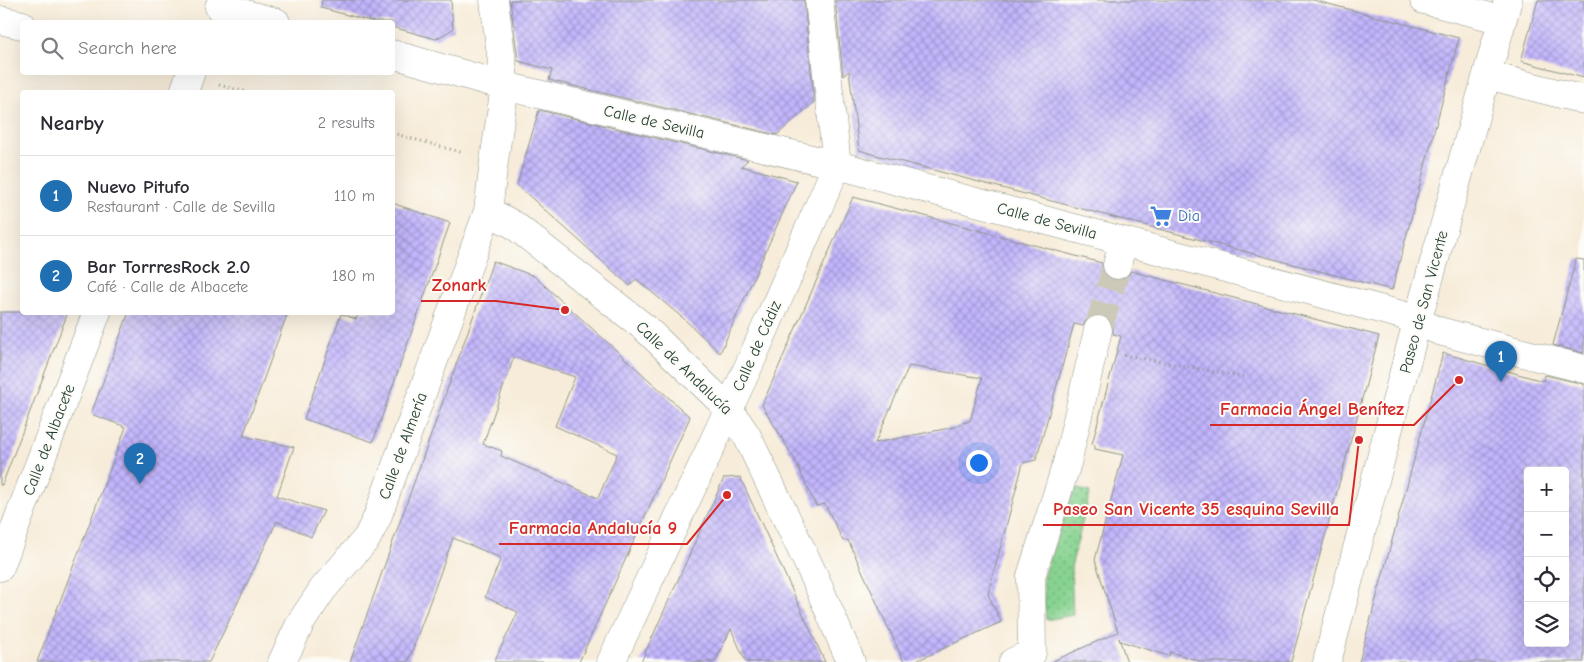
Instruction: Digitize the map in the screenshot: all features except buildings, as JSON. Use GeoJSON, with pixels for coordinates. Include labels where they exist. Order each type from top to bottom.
{"type":"FeatureCollection","features":[{"type":"Feature","properties":{"kind":"street","name":"Calle de Almería"},"geometry":{"type":"LineString","coordinates":[[282,662],[307,614],[323,590],[367,538],[377,518],[488,211],[506,86],[494,0]]}},
{"type":"Feature","properties":{"kind":"street"},"geometry":{"type":"LineString","coordinates":[[819,0],[837,165]]}},
{"type":"Feature","properties":{"kind":"street"},"geometry":{"type":"LineString","coordinates":[[1424,0],[1505,10]]}},
{"type":"Feature","properties":{"kind":"street"},"geometry":{"type":"LineString","coordinates":[[218,10],[266,20]]}},
{"type":"Feature","properties":{"kind":"street","name":"Paseo de San Vicente"},"geometry":{"type":"LineString","coordinates":[[1327,662],[1417,322],[1505,10]]}},
{"type":"Feature","properties":{"kind":"street"},"geometry":{"type":"LineString","coordinates":[[0,20],[20,25]]}},
{"type":"Feature","properties":{"kind":"street","name":"Calle de Sevilla"},"geometry":{"type":"LineString","coordinates":[[395,55],[506,86],[837,165],[1120,254],[1397,313],[1439,331],[1584,369]]}},
{"type":"Feature","properties":{"kind":"street"},"geometry":{"type":"LineString","coordinates":[[185,90],[190,75]]}},
{"type":"Feature","properties":{"kind":"street"},"geometry":{"type":"LineString","coordinates":[[1487,75],[1584,100]]}},
{"type":"Feature","properties":{"kind":"street","name":"Calle de Cádiz"},"geometry":{"type":"LineString","coordinates":[[611,662],[729,409],[837,165]]}},
{"type":"Feature","properties":{"kind":"street","name":"Calle de Andalucía"},"geometry":{"type":"LineString","coordinates":[[488,211],[514,225],[645,328],[729,409],[747,436],[815,578],[851,662]]}},
{"type":"Feature","properties":{"kind":"street","name":"Calle de Albacete"},"geometry":{"type":"LineString","coordinates":[[0,567],[97,315]]}},
{"type":"Feature","properties":{"kind":"street"},"geometry":{"type":"LineString","coordinates":[[1013,662],[1032,652],[1031,576],[1066,463],[1096,340]]}},
{"type":"Feature","properties":{"kind":"path"},"geometry":{"type":"LineString","coordinates":[[216,84],[239,90]]}},
{"type":"Feature","properties":{"kind":"path"},"geometry":{"type":"LineString","coordinates":[[395,134],[494,161]]}},
{"type":"Feature","properties":{"kind":"path"},"geometry":{"type":"LineString","coordinates":[[1096,340],[1244,377]]}},
{"type":"Feature","properties":{"kind":"green space"},"geometry":{"type":"Polygon","coordinates":[[[1075,488],[1090,492],[1071,567],[1073,615],[1046,620],[1043,577],[1075,488]]]}},
{"type":"Feature","properties":{"kind":"tunnel"},"geometry":{"type":"LineString","coordinates":[[1098,330],[1117,265]]}},
{"type":"Feature","properties":{"kind":"place","name":"Dia"},"geometry":{"type":"Point","coordinates":[1161,216]}},
{"type":"Feature","properties":{"kind":"place","name":"Zonark"},"geometry":{"type":"Point","coordinates":[565,310]}},
{"type":"Feature","properties":{"kind":"place","name":"Farmacia Ángel Benítez"},"geometry":{"type":"Point","coordinates":[1459,380]}},
{"type":"Feature","properties":{"kind":"place","name":"Nuevo Pitufo"},"geometry":{"type":"Point","coordinates":[1501,382]}},
{"type":"Feature","properties":{"kind":"place","name":"Paseo San Vicente 35 esquina Sevilla"},"geometry":{"type":"Point","coordinates":[1359,440]}},
{"type":"Feature","properties":{"kind":"place","name":"Bar TorrresRock 2.0"},"geometry":{"type":"Point","coordinates":[140,484]}},
{"type":"Feature","properties":{"kind":"place","name":"Farmacia Andalucía 9"},"geometry":{"type":"Point","coordinates":[727,495]}}]}
